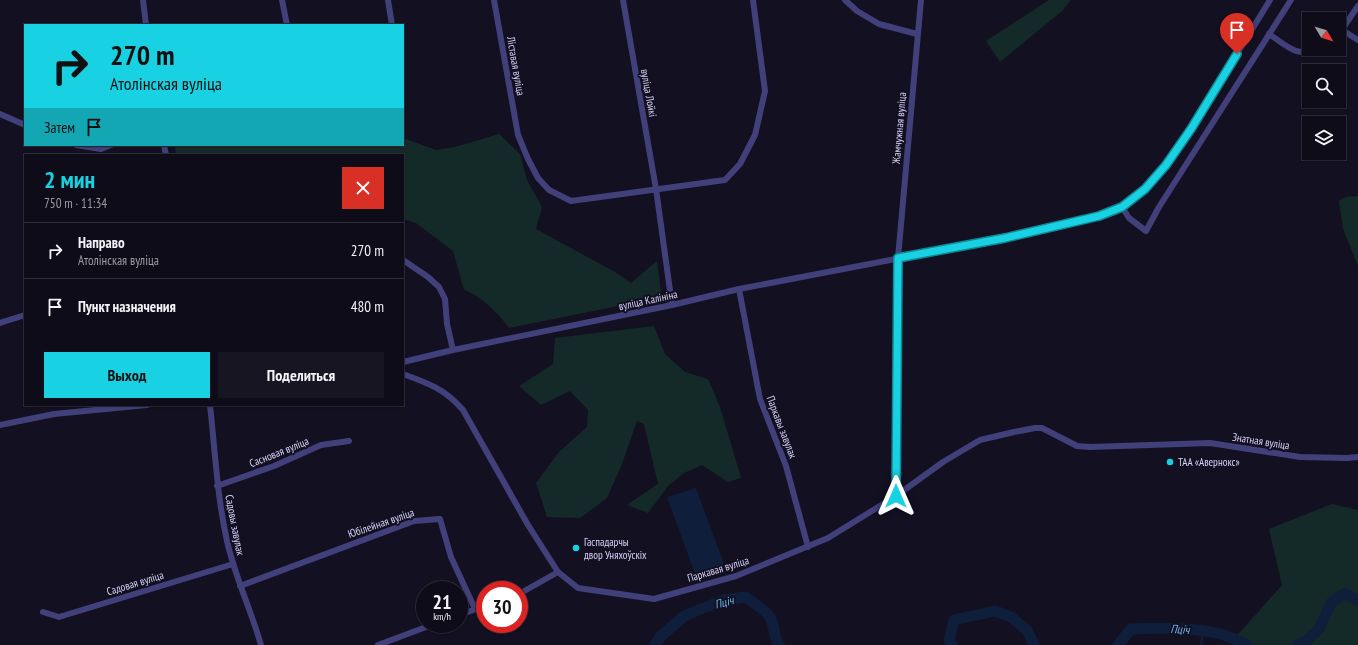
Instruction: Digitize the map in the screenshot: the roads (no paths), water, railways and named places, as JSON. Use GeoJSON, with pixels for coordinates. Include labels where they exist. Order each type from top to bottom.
{"type":"FeatureCollection","features":[{"type":"Feature","properties":{"kind":"street"},"geometry":{"type":"LineString","coordinates":[[143,0],[146,24]]}},
{"type":"Feature","properties":{"kind":"street"},"geometry":{"type":"LineString","coordinates":[[282,0],[287,24]]}},
{"type":"Feature","properties":{"kind":"street"},"geometry":{"type":"LineString","coordinates":[[388,0],[392,24]]}},
{"type":"Feature","properties":{"kind":"street","name":"Ліставая вуліца"},"geometry":{"type":"LineString","coordinates":[[494,0],[518,135],[538,178],[550,190],[571,201],[656,189]]}},
{"type":"Feature","properties":{"kind":"street","name":"вуліца Лойкі"},"geometry":{"type":"LineString","coordinates":[[623,0],[656,189],[672,305]]}},
{"type":"Feature","properties":{"kind":"street"},"geometry":{"type":"LineString","coordinates":[[656,189],[725,180],[740,164],[755,135],[765,91],[753,0]]}},
{"type":"Feature","properties":{"kind":"street"},"geometry":{"type":"LineString","coordinates":[[845,0],[857,11],[879,24],[917,34]]}},
{"type":"Feature","properties":{"kind":"street","name":"Жамчужная вуліца"},"geometry":{"type":"LineString","coordinates":[[898,258],[921,0]]}},
{"type":"Feature","properties":{"kind":"street","name":"вуліца Калініна"},"geometry":{"type":"LineString","coordinates":[[404,362],[453,350],[672,305],[739,289],[1005,238],[1099,216],[1122,207],[1145,189],[1166,165],[1191,129],[1270,0]]}},
{"type":"Feature","properties":{"kind":"street"},"geometry":{"type":"LineString","coordinates":[[1122,207],[1129,218],[1146,231],[1159,207],[1291,0]]}},
{"type":"Feature","properties":{"kind":"street"},"geometry":{"type":"LineString","coordinates":[[1346,24],[1358,6]]}},
{"type":"Feature","properties":{"kind":"street"},"geometry":{"type":"LineString","coordinates":[[1269,34],[1295,52],[1302,52]]}},
{"type":"Feature","properties":{"kind":"street"},"geometry":{"type":"LineString","coordinates":[[1346,34],[1358,40]]}},
{"type":"Feature","properties":{"kind":"street"},"geometry":{"type":"LineString","coordinates":[[0,114],[24,125]]}},
{"type":"Feature","properties":{"kind":"street"},"geometry":{"type":"LineString","coordinates":[[82,146],[101,149],[108,146]]}},
{"type":"Feature","properties":{"kind":"street"},"geometry":{"type":"LineString","coordinates":[[896,496],[898,258]]}},
{"type":"Feature","properties":{"kind":"street"},"geometry":{"type":"LineString","coordinates":[[404,261],[428,277],[439,287],[445,299],[453,350]]}},
{"type":"Feature","properties":{"kind":"street","name":"Паркавы завулак"},"geometry":{"type":"LineString","coordinates":[[739,289],[760,399],[786,466],[808,546]]}},
{"type":"Feature","properties":{"kind":"street"},"geometry":{"type":"LineString","coordinates":[[0,323],[24,315]]}},
{"type":"Feature","properties":{"kind":"street","name":"Паркавая вуліца"},"geometry":{"type":"LineString","coordinates":[[404,374],[440,389],[453,399],[463,410],[528,525],[558,572],[578,588],[654,599],[736,576],[828,538],[896,496]]}},
{"type":"Feature","properties":{"kind":"street"},"geometry":{"type":"LineString","coordinates":[[0,425],[54,414],[137,406]]}},
{"type":"Feature","properties":{"kind":"street","name":"Садовы завулак"},"geometry":{"type":"LineString","coordinates":[[210,406],[216,453],[217,486],[226,540],[232,564],[260,645]]}},
{"type":"Feature","properties":{"kind":"street","name":"Знатная вуліца"},"geometry":{"type":"LineString","coordinates":[[896,496],[943,462],[980,440],[1035,428],[1042,428],[1077,446],[1090,447],[1210,443],[1300,457],[1358,457]]}},
{"type":"Feature","properties":{"kind":"street","name":"Сасновая вуліца"},"geometry":{"type":"LineString","coordinates":[[217,486],[274,466],[321,445],[349,441]]}},
{"type":"Feature","properties":{"kind":"street","name":"Юбілейная вуліца"},"geometry":{"type":"LineString","coordinates":[[240,586],[414,521],[440,519],[451,557],[475,609]]}},
{"type":"Feature","properties":{"kind":"street","name":"Садовая вуліца"},"geometry":{"type":"LineString","coordinates":[[43,612],[59,617],[232,564]]}},
{"type":"Feature","properties":{"kind":"street"},"geometry":{"type":"LineString","coordinates":[[528,589],[558,572]]}},
{"type":"Feature","properties":{"kind":"street"},"geometry":{"type":"LineString","coordinates":[[468,612],[475,609]]}},
{"type":"Feature","properties":{"kind":"street"},"geometry":{"type":"LineString","coordinates":[[378,645],[416,631]]}},
{"type":"Feature","properties":{"kind":"water"},"geometry":{"type":"Polygon","coordinates":[[[696,488],[727,572],[698,582],[667,497],[696,488]]]}},
{"type":"Feature","properties":{"kind":"waterway","name":"Пціч"},"geometry":{"type":"LineString","coordinates":[[1297,645],[1305,642],[1319,629],[1331,603],[1345,593],[1358,601]]}},
{"type":"Feature","properties":{"kind":"waterway","name":"Пціч"},"geometry":{"type":"LineString","coordinates":[[655,645],[660,637],[684,616],[723,600],[745,597],[763,609],[772,620],[776,639],[779,645]]}},
{"type":"Feature","properties":{"kind":"waterway","name":"Пціч"},"geometry":{"type":"LineString","coordinates":[[952,645],[949,640],[954,620],[995,611],[1011,617],[1027,630],[1034,645]]}},
{"type":"Feature","properties":{"kind":"waterway","name":"Пціч"},"geometry":{"type":"LineString","coordinates":[[1118,645],[1131,629],[1165,628],[1188,629],[1221,634],[1247,645]]}},
{"type":"Feature","properties":{"kind":"waterway"},"geometry":{"type":"LineString","coordinates":[[1201,645],[1203,630]]}},
{"type":"Feature","properties":{"kind":"place","name":"ТАА «Авернокс»"},"geometry":{"type":"Point","coordinates":[1170,462]}},
{"type":"Feature","properties":{"kind":"place","name":"Гаспадарчы двор Уняхоўскіх"},"geometry":{"type":"Point","coordinates":[576,548]}}]}
